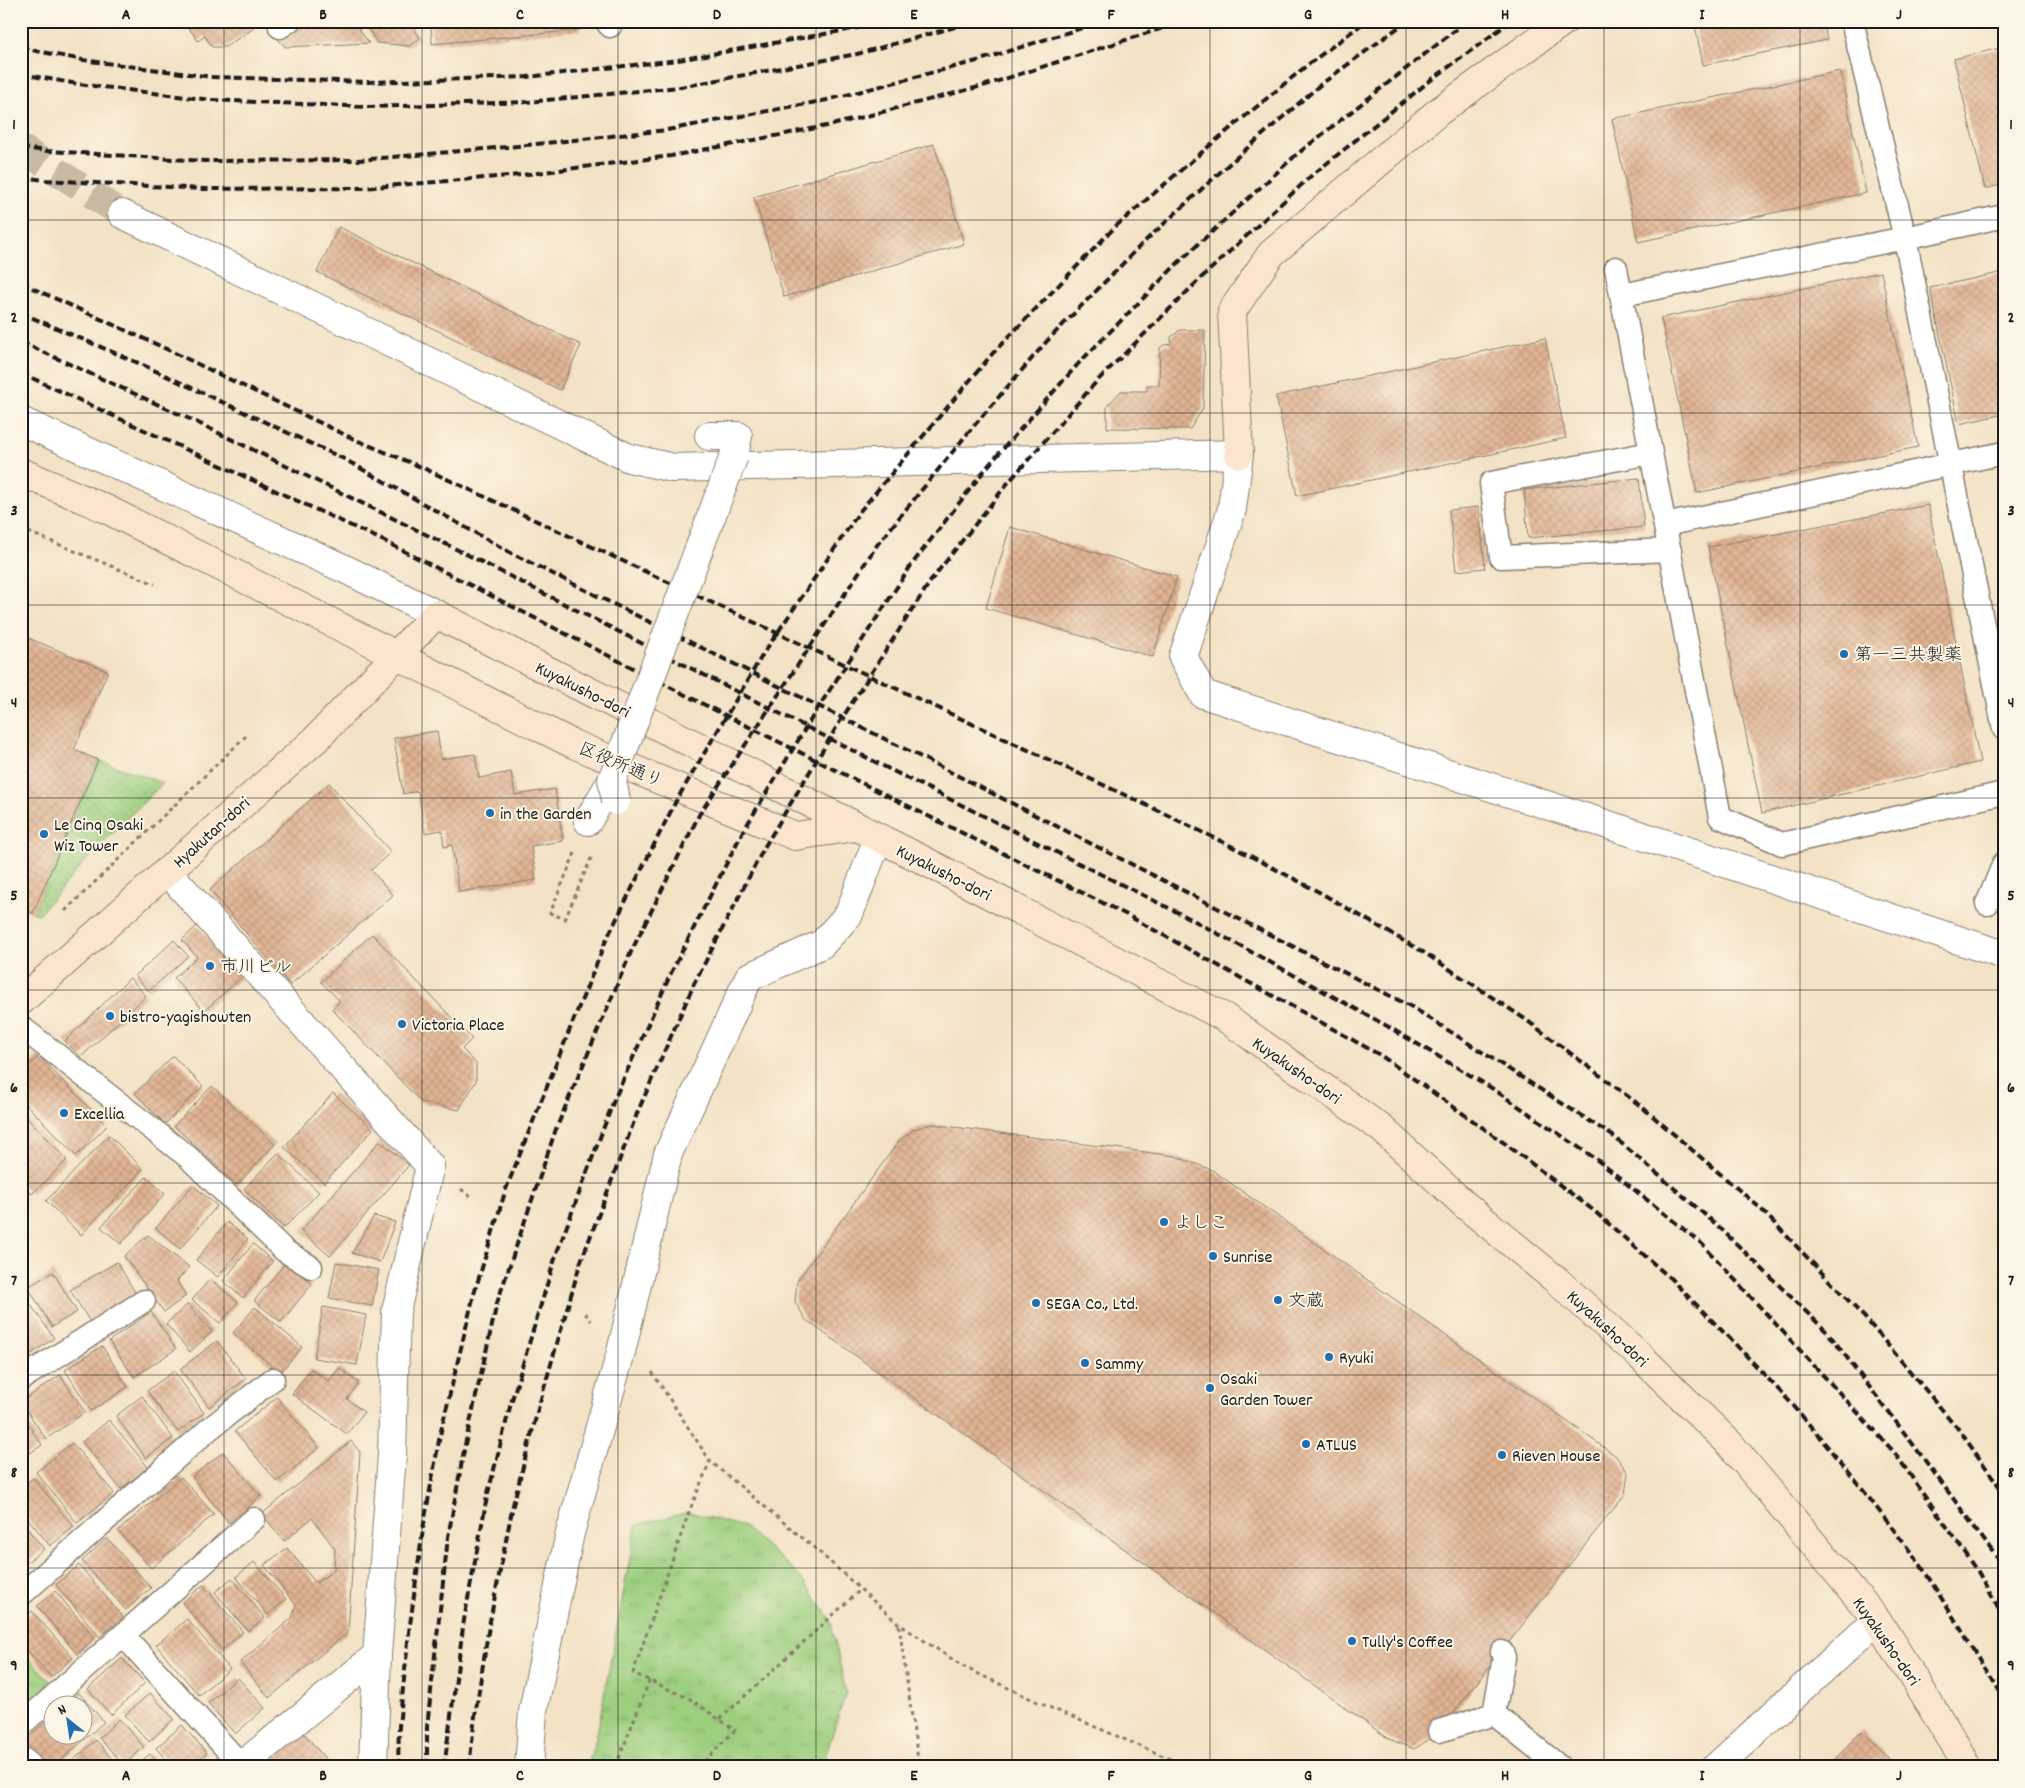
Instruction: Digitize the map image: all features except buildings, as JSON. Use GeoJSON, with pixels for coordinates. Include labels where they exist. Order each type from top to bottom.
{"type":"FeatureCollection","features":[{"type":"Feature","properties":{"kind":"street"},"geometry":{"type":"LineString","coordinates":[[1564,21],[1438,112],[1271,254],[1232,311],[1239,454],[1232,509],[1183,657],[1203,694],[2004,955]]}},
{"type":"Feature","properties":{"kind":"street"},"geometry":{"type":"LineString","coordinates":[[122,214],[629,458],[650,464],[673,468],[1239,454]]}},
{"type":"Feature","properties":{"kind":"street"},"geometry":{"type":"LineString","coordinates":[[21,421],[338,566],[436,614]]}},
{"type":"Feature","properties":{"kind":"street"},"geometry":{"type":"LineString","coordinates":[[588,821],[614,790],[734,456],[738,436],[709,436]]}},
{"type":"Feature","properties":{"kind":"street","name":"区役所通り"},"geometry":{"type":"LineString","coordinates":[[21,472],[106,509],[573,744],[795,836],[867,833]]}},
{"type":"Feature","properties":{"kind":"street","name":"Hyakutan-dori"},"geometry":{"type":"LineString","coordinates":[[21,1001],[315,740],[436,614]]}},
{"type":"Feature","properties":{"kind":"street","name":"Kuyakusho-dori"},"geometry":{"type":"LineString","coordinates":[[436,614],[1224,1017],[1382,1130],[1465,1205],[1555,1279],[1640,1356],[1730,1444],[1877,1620],[1954,1742],[1967,1767]]}},
{"type":"Feature","properties":{"kind":"street"},"geometry":{"type":"LineString","coordinates":[[528,1767],[533,1711],[570,1533],[621,1352],[668,1154],[750,977],[822,944],[849,914],[867,833]]}},
{"type":"Feature","properties":{"kind":"street"},"geometry":{"type":"LineString","coordinates":[[167,871],[430,1166],[396,1311],[392,1455],[377,1655],[373,1767]]}},
{"type":"Feature","properties":{"kind":"street"},"geometry":{"type":"LineString","coordinates":[[1716,1767],[1877,1620]]}},
{"type":"Feature","properties":{"kind":"street"},"geometry":{"type":"LineString","coordinates":[[241,1766],[377,1655]]}},
{"type":"Feature","properties":{"kind":"street"},"geometry":{"type":"LineString","coordinates":[[21,1761],[28,1767]]}},
{"type":"Feature","properties":{"kind":"lane"},"geometry":{"type":"LineString","coordinates":[[1852,21],[1905,238],[2004,729]]}},
{"type":"Feature","properties":{"kind":"lane"},"geometry":{"type":"LineString","coordinates":[[1622,295],[2004,216]]}},
{"type":"Feature","properties":{"kind":"lane"},"geometry":{"type":"LineString","coordinates":[[1616,268],[1720,817],[1782,844],[2004,793]]}},
{"type":"Feature","properties":{"kind":"lane"},"geometry":{"type":"LineString","coordinates":[[1665,525],[2004,452]]}},
{"type":"Feature","properties":{"kind":"lane"},"geometry":{"type":"LineString","coordinates":[[1651,453],[1491,483],[1501,557],[1670,550]]}},
{"type":"Feature","properties":{"kind":"lane"},"geometry":{"type":"LineString","coordinates":[[1987,904],[2004,864]]}},
{"type":"Feature","properties":{"kind":"lane"},"geometry":{"type":"LineString","coordinates":[[21,1027],[188,1157],[285,1251],[311,1267]]}},
{"type":"Feature","properties":{"kind":"lane"},"geometry":{"type":"LineString","coordinates":[[21,1379],[144,1301]]}},
{"type":"Feature","properties":{"kind":"lane"},"geometry":{"type":"LineString","coordinates":[[21,1595],[208,1430],[274,1379]]}},
{"type":"Feature","properties":{"kind":"lane"},"geometry":{"type":"LineString","coordinates":[[21,1725],[254,1519]]}},
{"type":"Feature","properties":{"kind":"lane"},"geometry":{"type":"LineString","coordinates":[[123,1635],[241,1766]]}},
{"type":"Feature","properties":{"kind":"lane"},"geometry":{"type":"LineString","coordinates":[[1494,1714],[1504,1657],[1502,1652]]}},
{"type":"Feature","properties":{"kind":"lane"},"geometry":{"type":"LineString","coordinates":[[1439,1731],[1494,1714]]}},
{"type":"Feature","properties":{"kind":"lane"},"geometry":{"type":"LineString","coordinates":[[1494,1714],[1560,1767]]}},
{"type":"Feature","properties":{"kind":"path"},"geometry":{"type":"LineString","coordinates":[[21,529],[155,584]]}},
{"type":"Feature","properties":{"kind":"path"},"geometry":{"type":"LineString","coordinates":[[60,915],[246,736]]}},
{"type":"Feature","properties":{"kind":"path"},"geometry":{"type":"LineString","coordinates":[[578,847],[550,913],[565,918],[593,855]]}},
{"type":"Feature","properties":{"kind":"path"},"geometry":{"type":"LineString","coordinates":[[647,1365],[710,1461],[818,1551],[899,1624],[964,1667],[1042,1704],[1189,1767]]}},
{"type":"Feature","properties":{"kind":"path"},"geometry":{"type":"LineString","coordinates":[[699,1767],[735,1730],[690,1700],[650,1679],[633,1673],[689,1512],[710,1461]]}},
{"type":"Feature","properties":{"kind":"path"},"geometry":{"type":"LineString","coordinates":[[720,1719],[860,1590]]}},
{"type":"Feature","properties":{"kind":"path"},"geometry":{"type":"LineString","coordinates":[[899,1624],[919,1767]]}},
{"type":"Feature","properties":{"kind":"path"},"geometry":{"type":"LineString","coordinates":[[630,1767],[618,1761],[650,1679]]}},
{"type":"Feature","properties":{"kind":"green space"},"geometry":{"type":"Polygon","coordinates":[[[98,760],[163,783],[98,847],[39,914],[33,913],[98,760]]]}},
{"type":"Feature","properties":{"kind":"green space"},"geometry":{"type":"Polygon","coordinates":[[[689,1512],[744,1527],[797,1573],[830,1618],[846,1692],[822,1767],[587,1767],[596,1739],[636,1525],[689,1512]]]}},
{"type":"Feature","properties":{"kind":"green space"},"geometry":{"type":"Polygon","coordinates":[[[21,1649],[55,1687],[45,1696],[42,1696],[42,1698],[21,1717],[21,1649]]]}},
{"type":"Feature","properties":{"kind":"tunnel"},"geometry":{"type":"LineString","coordinates":[[21,148],[122,214]]}},
{"type":"Feature","properties":{"kind":"railway"},"geometry":{"type":"LineString","coordinates":[[21,48],[83,60],[212,77],[369,82],[527,77],[678,60],[853,29],[881,21]]}},
{"type":"Feature","properties":{"kind":"railway"},"geometry":{"type":"LineString","coordinates":[[21,74],[78,84],[211,100],[369,107],[527,102],[680,87],[857,54],[977,21]]}},
{"type":"Feature","properties":{"kind":"railway"},"geometry":{"type":"LineString","coordinates":[[21,148],[206,161],[359,160],[667,130],[827,100],[977,61],[1104,21]]}},
{"type":"Feature","properties":{"kind":"railway"},"geometry":{"type":"LineString","coordinates":[[21,177],[203,189],[362,188],[521,175],[671,156],[832,125],[986,85],[1163,28],[1179,21]]}},
{"type":"Feature","properties":{"kind":"railway"},"geometry":{"type":"LineString","coordinates":[[398,1767],[399,1726],[423,1529],[440,1435],[474,1294],[506,1189],[607,938],[676,801],[763,654],[860,511],[993,353],[1116,226],[1305,67],[1366,21]]}},
{"type":"Feature","properties":{"kind":"railway"},"geometry":{"type":"LineString","coordinates":[[427,1767],[427,1727],[448,1537],[465,1445],[497,1303],[556,1129],[631,952],[699,815],[877,545],[972,428],[1047,341],[1142,244],[1229,164],[1320,85],[1407,21]]}},
{"type":"Feature","properties":{"kind":"railway"},"geometry":{"type":"LineString","coordinates":[[444,1767],[464,1620],[487,1497],[511,1403],[556,1255],[614,1100],[672,971],[742,833],[816,711],[912,564],[987,467],[1079,363],[1182,259],[1296,155],[1467,21]]}},
{"type":"Feature","properties":{"kind":"railway"},"geometry":{"type":"LineString","coordinates":[[469,1767],[489,1626],[513,1505],[538,1409],[580,1264],[638,1111],[694,984],[765,846],[839,723],[932,579],[1007,484],[1097,381],[1200,279],[1311,176],[1427,83],[1511,21]]}},
{"type":"Feature","properties":{"kind":"railway"},"geometry":{"type":"LineString","coordinates":[[21,283],[1157,810],[1319,892],[1425,953],[1525,1019],[1642,1107],[1760,1208],[1866,1319],[1960,1431],[2004,1493]]}},
{"type":"Feature","properties":{"kind":"railway"},"geometry":{"type":"LineString","coordinates":[[21,313],[143,365],[344,459],[511,553],[915,754],[1412,1007],[1613,1136],[1717,1225],[1829,1334],[2004,1567]]}},
{"type":"Feature","properties":{"kind":"railway"},"geometry":{"type":"LineString","coordinates":[[21,342],[192,420],[464,553],[901,775],[1191,919],[1387,1026],[1490,1087],[1596,1159],[1701,1243],[1894,1452],[1976,1568],[2004,1619]]}},
{"type":"Feature","properties":{"kind":"railway"},"geometry":{"type":"LineString","coordinates":[[21,373],[384,541],[705,705],[1127,915],[1380,1055],[1503,1142],[1593,1210],[1670,1278],[1741,1350],[1793,1405],[1856,1481],[1920,1564],[2004,1698]]}},
{"type":"Feature","properties":{"kind":"place","name":"第一三共製薬"},"geometry":{"type":"Point","coordinates":[1844,654]}},
{"type":"Feature","properties":{"kind":"place","name":"in the Garden"},"geometry":{"type":"Point","coordinates":[490,813]}},
{"type":"Feature","properties":{"kind":"place","name":"Le Cinq Osaki Wiz Tower"},"geometry":{"type":"Point","coordinates":[44,834]}},
{"type":"Feature","properties":{"kind":"place","name":"市川ビル"},"geometry":{"type":"Point","coordinates":[210,966]}},
{"type":"Feature","properties":{"kind":"place","name":"bistro-yagishowten"},"geometry":{"type":"Point","coordinates":[110,1016]}},
{"type":"Feature","properties":{"kind":"place","name":"Victoria Place"},"geometry":{"type":"Point","coordinates":[402,1024]}},
{"type":"Feature","properties":{"kind":"place","name":"Excellia"},"geometry":{"type":"Point","coordinates":[64,1113]}},
{"type":"Feature","properties":{"kind":"place","name":"よしこ"},"geometry":{"type":"Point","coordinates":[1164,1222]}},
{"type":"Feature","properties":{"kind":"place","name":"Sunrise"},"geometry":{"type":"Point","coordinates":[1213,1256]}},
{"type":"Feature","properties":{"kind":"place","name":"文蔵"},"geometry":{"type":"Point","coordinates":[1278,1300]}},
{"type":"Feature","properties":{"kind":"place","name":"SEGA Co., Ltd."},"geometry":{"type":"Point","coordinates":[1036,1303]}},
{"type":"Feature","properties":{"kind":"place","name":"Ryuki"},"geometry":{"type":"Point","coordinates":[1329,1357]}},
{"type":"Feature","properties":{"kind":"place","name":"Sammy"},"geometry":{"type":"Point","coordinates":[1085,1363]}},
{"type":"Feature","properties":{"kind":"place","name":"Osaki Garden Tower"},"geometry":{"type":"Point","coordinates":[1210,1388]}},
{"type":"Feature","properties":{"kind":"place","name":"ATLUS"},"geometry":{"type":"Point","coordinates":[1306,1444]}},
{"type":"Feature","properties":{"kind":"place","name":"Rieven House"},"geometry":{"type":"Point","coordinates":[1502,1455]}},
{"type":"Feature","properties":{"kind":"place","name":"Tully's Coffee"},"geometry":{"type":"Point","coordinates":[1352,1641]}}]}
